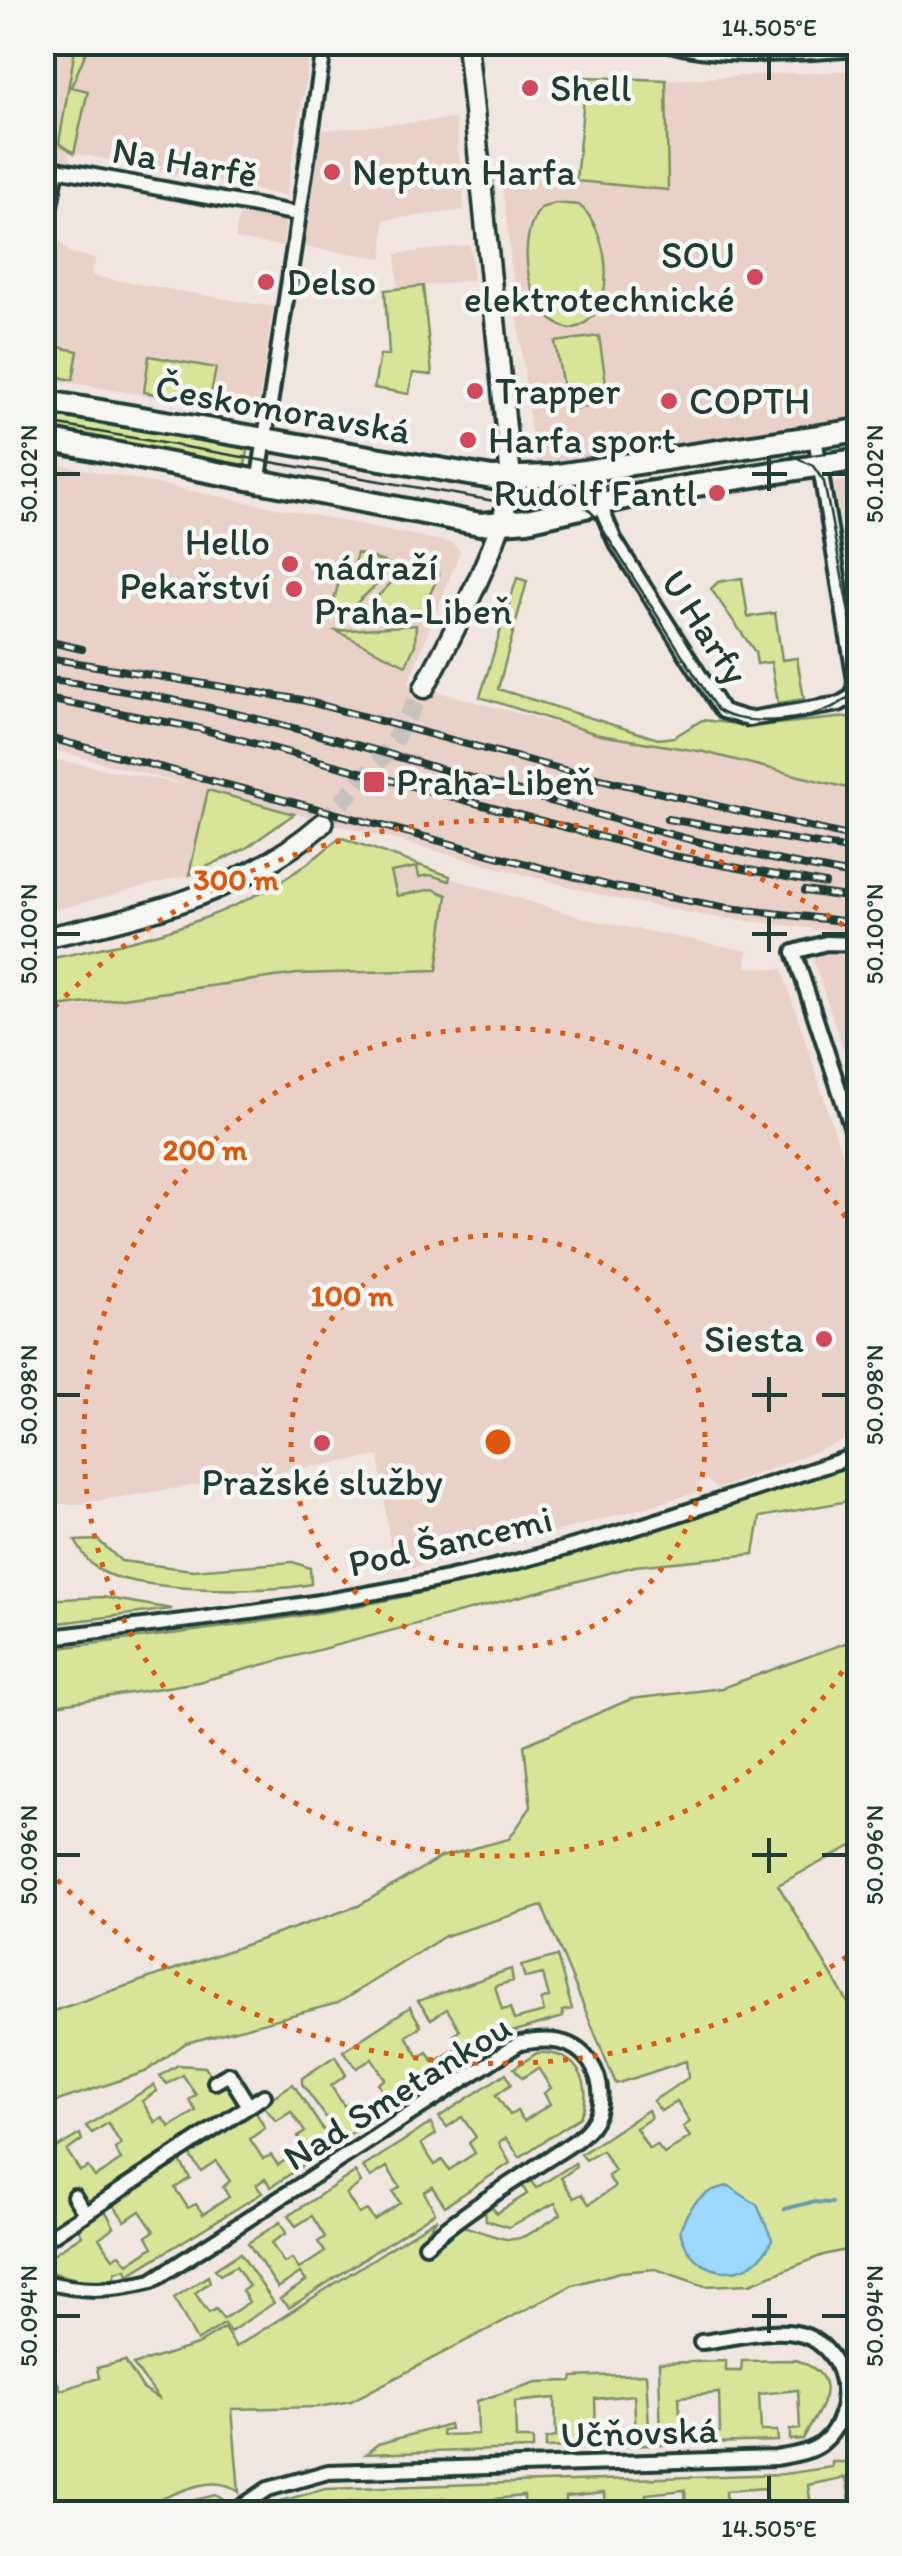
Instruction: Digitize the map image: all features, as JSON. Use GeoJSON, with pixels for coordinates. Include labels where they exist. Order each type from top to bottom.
{"type":"FeatureCollection","features":[{"type":"Feature","properties":{"kind":"main road"},"geometry":{"type":"LineString","coordinates":[[424,688],[452,635],[498,524],[512,478],[467,42]]}},
{"type":"Feature","properties":{"kind":"main road","name":"Českomoravská"},"geometry":{"type":"LineString","coordinates":[[42,400],[465,476],[512,478],[610,468],[860,430]]}},
{"type":"Feature","properties":{"kind":"main road","name":"Českomoravská"},"geometry":{"type":"LineString","coordinates":[[42,439],[421,515],[498,524],[860,459]]}},
{"type":"Feature","properties":{"kind":"main road"},"geometry":{"type":"LineString","coordinates":[[42,938],[188,902],[262,865],[323,823]]}},
{"type":"Feature","properties":{"kind":"street","name":"Na Harfě"},"geometry":{"type":"LineString","coordinates":[[258,484],[325,42]]}},
{"type":"Feature","properties":{"kind":"street"},"geometry":{"type":"LineString","coordinates":[[661,42],[702,54],[738,57],[860,49]]}},
{"type":"Feature","properties":{"kind":"street","name":"Na Harfě"},"geometry":{"type":"LineString","coordinates":[[42,220],[48,221],[57,169],[299,214]]}},
{"type":"Feature","properties":{"kind":"street"},"geometry":{"type":"LineString","coordinates":[[815,437],[855,697]]}},
{"type":"Feature","properties":{"kind":"street","name":"U Harfy"},"geometry":{"type":"LineString","coordinates":[[599,503],[615,541],[711,697],[726,713],[753,718],[855,697]]}},
{"type":"Feature","properties":{"kind":"street"},"geometry":{"type":"LineString","coordinates":[[860,944],[826,943],[794,952],[860,1153]]}},
{"type":"Feature","properties":{"kind":"street","name":"Pod Šancemi"},"geometry":{"type":"LineString","coordinates":[[42,1638],[240,1614],[447,1578],[664,1518],[860,1454]]}},
{"type":"Feature","properties":{"kind":"street","name":"Nad Smetankou"},"geometry":{"type":"LineString","coordinates":[[42,2281],[66,2288],[111,2290],[152,2281],[520,2042],[545,2039],[568,2043],[588,2058],[598,2077],[600,2096],[590,2127],[451,2222],[426,2245]]}},
{"type":"Feature","properties":{"kind":"street"},"geometry":{"type":"LineString","coordinates":[[215,2082],[229,2074],[250,2106]]}},
{"type":"Feature","properties":{"kind":"street"},"geometry":{"type":"LineString","coordinates":[[42,2242],[264,2096]]}},
{"type":"Feature","properties":{"kind":"street"},"geometry":{"type":"LineString","coordinates":[[74,2196],[85,2213]]}},
{"type":"Feature","properties":{"kind":"street","name":"Učňovská"},"geometry":{"type":"LineString","coordinates":[[231,2514],[268,2488],[328,2472],[776,2458],[818,2446],[835,2430],[844,2407],[844,2385],[834,2360],[817,2342],[796,2333],[701,2342]]}},
{"type":"Feature","properties":{"kind":"shaded area"},"geometry":{"type":"Polygon","coordinates":[[[43,43],[312,43],[286,196],[70,152],[69,165],[43,162],[43,43]]]}},
{"type":"Feature","properties":{"kind":"shaded area"},"geometry":{"type":"Polygon","coordinates":[[[859,70],[859,420],[815,423],[540,464],[534,458],[501,174],[667,190],[666,80],[859,70]]]}},
{"type":"Feature","properties":{"kind":"shaded area"},"geometry":{"type":"Polygon","coordinates":[[[455,119],[465,210],[384,220],[383,258],[304,247],[323,130],[455,119]]]}},
{"type":"Feature","properties":{"kind":"shaded area"},"geometry":{"type":"Polygon","coordinates":[[[242,194],[289,201],[282,246],[235,239],[242,194]]]}},
{"type":"Feature","properties":{"kind":"shaded area"},"geometry":{"type":"Polygon","coordinates":[[[42,222],[70,253],[95,258],[92,276],[273,307],[257,415],[43,378],[42,222]]]}},
{"type":"Feature","properties":{"kind":"shaded area"},"geometry":{"type":"Polygon","coordinates":[[[470,245],[473,280],[398,289],[396,254],[470,245]]]}},
{"type":"Feature","properties":{"kind":"shaded area"},"geometry":{"type":"Polygon","coordinates":[[[43,461],[452,543],[460,551],[408,684],[600,735],[704,752],[859,791],[859,934],[706,916],[612,898],[208,790],[189,875],[43,913],[43,757],[191,786],[43,747],[43,461]]]}},
{"type":"Feature","properties":{"kind":"shaded area"},"geometry":{"type":"Polygon","coordinates":[[[860,476],[859,624],[834,484],[860,476]]]}},
{"type":"Feature","properties":{"kind":"shaded area"},"geometry":{"type":"Polygon","coordinates":[[[417,866],[448,881],[450,878],[591,920],[748,951],[746,967],[782,969],[859,1206],[859,1435],[717,1489],[708,1480],[696,1484],[696,1493],[469,1556],[409,1568],[393,1569],[379,1456],[77,1504],[43,1504],[42,1009],[323,972],[433,890],[397,896],[391,872],[417,866]]]}},
{"type":"Feature","properties":{"kind":"shaded area"},"geometry":{"type":"Polygon","coordinates":[[[829,951],[859,952],[859,1095],[813,960],[829,951]]]}},
{"type":"Feature","properties":{"kind":"green space"},"geometry":{"type":"Polygon","coordinates":[[[76,43],[90,43],[71,87],[88,91],[74,153],[59,143],[76,43]]]}},
{"type":"Feature","properties":{"kind":"green space"},"geometry":{"type":"Polygon","coordinates":[[[586,77],[666,80],[668,190],[576,181],[586,77]]]}},
{"type":"Feature","properties":{"kind":"green space"},"geometry":{"type":"Polygon","coordinates":[[[555,203],[579,205],[590,217],[598,233],[606,272],[598,309],[587,322],[570,329],[543,310],[529,276],[528,239],[533,222],[541,208],[555,203]]]}},
{"type":"Feature","properties":{"kind":"green space"},"geometry":{"type":"Polygon","coordinates":[[[423,286],[432,375],[413,373],[409,394],[374,388],[380,355],[389,355],[385,290],[423,286]]]}},
{"type":"Feature","properties":{"kind":"green space"},"geometry":{"type":"Polygon","coordinates":[[[599,336],[609,403],[567,410],[555,342],[599,336]]]}},
{"type":"Feature","properties":{"kind":"green space"},"geometry":{"type":"Polygon","coordinates":[[[43,344],[78,351],[73,380],[43,374],[43,344]]]}},
{"type":"Feature","properties":{"kind":"green space"},"geometry":{"type":"Polygon","coordinates":[[[149,356],[216,368],[209,404],[144,392],[149,356]]]}},
{"type":"Feature","properties":{"kind":"green space"},"geometry":{"type":"Polygon","coordinates":[[[42,410],[249,446],[245,465],[43,429],[42,410]]]}},
{"type":"Feature","properties":{"kind":"green space"},"geometry":{"type":"Polygon","coordinates":[[[357,553],[396,566],[342,617],[335,618],[331,612],[343,565],[353,567],[357,553]]]}},
{"type":"Feature","properties":{"kind":"green space"},"geometry":{"type":"Polygon","coordinates":[[[409,565],[433,567],[439,575],[420,615],[354,620],[409,565]]]}},
{"type":"Feature","properties":{"kind":"green space"},"geometry":{"type":"Polygon","coordinates":[[[517,578],[527,581],[498,689],[658,739],[674,737],[702,720],[755,726],[859,716],[859,791],[704,752],[600,735],[480,697],[517,578]]]}},
{"type":"Feature","properties":{"kind":"green space"},"geometry":{"type":"Polygon","coordinates":[[[742,578],[748,617],[775,613],[782,660],[797,658],[804,699],[778,703],[771,662],[757,664],[755,652],[711,589],[718,582],[742,578]]]}},
{"type":"Feature","properties":{"kind":"green space"},"geometry":{"type":"Polygon","coordinates":[[[416,625],[415,645],[406,665],[336,631],[416,625]]]}},
{"type":"Feature","properties":{"kind":"green space"},"geometry":{"type":"Polygon","coordinates":[[[208,790],[294,814],[245,849],[189,875],[208,790]]]}},
{"type":"Feature","properties":{"kind":"green space"},"geometry":{"type":"Polygon","coordinates":[[[340,837],[450,876],[449,881],[430,875],[419,877],[417,867],[391,872],[397,896],[433,889],[447,895],[437,970],[297,974],[43,1009],[43,960],[200,920],[273,886],[340,837]]]}},
{"type":"Feature","properties":{"kind":"green space"},"geometry":{"type":"Polygon","coordinates":[[[859,1463],[859,1499],[760,1517],[754,1554],[635,1566],[198,1682],[43,1707],[43,1650],[296,1617],[446,1587],[654,1530],[859,1463]]]}},
{"type":"Feature","properties":{"kind":"green space"},"geometry":{"type":"Polygon","coordinates":[[[98,1540],[121,1561],[193,1570],[293,1562],[310,1568],[311,1584],[233,1589],[135,1581],[94,1566],[75,1541],[98,1540]]]}},
{"type":"Feature","properties":{"kind":"green space"},"geometry":{"type":"Polygon","coordinates":[[[102,1597],[172,1609],[43,1625],[43,1600],[102,1597]]]}},
{"type":"Feature","properties":{"kind":"green space"},"geometry":{"type":"Polygon","coordinates":[[[859,1638],[859,1842],[778,1885],[850,2006],[859,2003],[859,2247],[823,2255],[750,2284],[705,2286],[656,2269],[620,2272],[573,2285],[351,2401],[318,2407],[232,2409],[239,2492],[219,2484],[196,2486],[151,2503],[158,2513],[137,2513],[128,2506],[111,2513],[43,2513],[43,2339],[45,2344],[53,2342],[56,2349],[44,2353],[61,2390],[99,2378],[97,2368],[125,2361],[143,2389],[160,2400],[133,2365],[197,2345],[224,2328],[236,2347],[437,2218],[423,2238],[434,2246],[463,2226],[505,2239],[532,2233],[561,2214],[555,2203],[509,2227],[486,2220],[485,2209],[491,2206],[497,2213],[527,2194],[522,2185],[530,2180],[536,2188],[575,2163],[576,2167],[561,2178],[574,2198],[582,2194],[589,2204],[615,2187],[608,2176],[615,2171],[602,2151],[586,2160],[581,2154],[648,2110],[651,2118],[636,2128],[649,2149],[657,2145],[664,2154],[690,2137],[683,2127],[690,2122],[677,2101],[661,2111],[653,2101],[688,2078],[686,2061],[616,2084],[542,1906],[445,1936],[338,2003],[186,2043],[145,2072],[43,2106],[42,2015],[358,1906],[441,1857],[509,1839],[531,1807],[524,1745],[631,1699],[722,1688],[859,1638]]]}},
{"type":"Feature","properties":{"kind":"green space"},"geometry":{"type":"Polygon","coordinates":[[[557,1956],[572,2009],[562,2011],[563,2017],[505,2034],[422,2087],[416,2079],[408,2085],[413,2093],[342,2139],[302,2084],[302,2078],[335,2056],[346,2075],[331,2086],[344,2106],[352,2102],[359,2112],[385,2095],[378,2084],[385,2079],[372,2059],[357,2068],[343,2051],[410,2007],[421,2026],[406,2036],[419,2057],[427,2052],[434,2062],[460,2046],[454,2035],[460,2030],[447,2009],[431,2019],[418,2001],[511,1969],[513,1981],[495,1986],[502,2010],[510,2008],[514,2020],[544,2012],[541,2000],[549,1997],[543,1974],[525,1978],[521,1966],[557,1956]]]}},
{"type":"Feature","properties":{"kind":"green space"},"geometry":{"type":"Polygon","coordinates":[[[537,2053],[562,2057],[579,2071],[585,2093],[580,2117],[520,2157],[506,2138],[499,2143],[510,2163],[445,2206],[432,2187],[424,2192],[435,2212],[289,2308],[280,2299],[306,2281],[300,2273],[278,2288],[248,2243],[280,2222],[286,2233],[271,2243],[284,2263],[292,2259],[299,2269],[325,2252],[318,2242],[325,2237],[312,2216],[296,2226],[288,2216],[355,2172],[361,2183],[346,2194],[359,2214],[367,2210],[374,2220],[400,2203],[393,2192],[400,2187],[387,2167],[371,2177],[363,2167],[431,2123],[436,2134],[421,2144],[435,2165],[442,2160],[449,2170],[475,2153],[469,2143],[476,2137],[462,2117],[447,2127],[439,2117],[506,2073],[511,2084],[496,2095],[510,2115],[517,2111],[524,2121],[550,2104],[544,2093],[551,2088],[538,2068],[522,2078],[514,2068],[537,2053]]]}},
{"type":"Feature","properties":{"kind":"green space"},"geometry":{"type":"Polygon","coordinates":[[[178,2065],[205,2067],[218,2087],[230,2087],[237,2105],[90,2203],[74,2207],[74,2213],[43,2234],[43,2156],[80,2134],[82,2140],[67,2151],[80,2171],[88,2167],[95,2177],[121,2160],[115,2149],[121,2144],[108,2123],[92,2133],[86,2126],[154,2085],[157,2091],[142,2101],[155,2122],[163,2118],[170,2127],[196,2111],[189,2100],[196,2095],[183,2075],[167,2084],[160,2076],[178,2065]]]}},
{"type":"Feature","properties":{"kind":"green space"},"geometry":{"type":"Polygon","coordinates":[[[293,2084],[333,2145],[271,2187],[265,2179],[256,2185],[262,2193],[128,2275],[126,2269],[116,2272],[113,2280],[80,2280],[43,2270],[42,2248],[50,2256],[82,2235],[77,2226],[104,2208],[114,2227],[99,2238],[113,2258],[120,2254],[128,2264],[153,2247],[147,2236],[154,2231],[140,2211],[125,2221],[112,2203],[179,2159],[190,2178],[175,2188],[188,2208],[196,2204],[203,2214],[229,2197],[223,2187],[230,2181],[216,2161],[201,2171],[188,2153],[254,2109],[265,2128],[250,2139],[263,2159],[271,2155],[278,2165],[304,2148],[298,2137],[305,2132],[291,2112],[276,2121],[262,2104],[293,2084]]]}},
{"type":"Feature","properties":{"kind":"green space"},"geometry":{"type":"Polygon","coordinates":[[[240,2253],[274,2303],[230,2332],[224,2324],[197,2341],[174,2298],[208,2276],[210,2282],[195,2293],[209,2313],[216,2309],[223,2319],[249,2302],[242,2291],[249,2286],[236,2266],[220,2275],[215,2269],[240,2253]]]}},
{"type":"Feature","properties":{"kind":"green space"},"geometry":{"type":"Polygon","coordinates":[[[795,2360],[812,2367],[825,2385],[821,2407],[803,2439],[790,2440],[790,2430],[800,2429],[798,2390],[759,2394],[761,2431],[777,2431],[778,2441],[710,2443],[710,2433],[720,2432],[719,2393],[679,2397],[681,2433],[697,2433],[698,2443],[661,2445],[659,2363],[726,2361],[726,2371],[741,2371],[742,2361],[795,2360]]]}},
{"type":"Feature","properties":{"kind":"green space"},"geometry":{"type":"Polygon","coordinates":[[[646,2374],[650,2445],[625,2446],[625,2436],[636,2435],[634,2395],[595,2399],[596,2436],[613,2436],[613,2446],[546,2448],[546,2439],[556,2437],[555,2398],[515,2402],[516,2439],[533,2439],[533,2449],[366,2454],[378,2444],[449,2424],[450,2429],[442,2430],[442,2435],[478,2434],[477,2401],[537,2382],[646,2374]]]}},
{"type":"Feature","properties":{"kind":"green space"},"geometry":{"type":"Polygon","coordinates":[[[832,2462],[846,2462],[854,2477],[859,2476],[859,2513],[852,2513],[846,2477],[808,2485],[812,2513],[767,2513],[765,2488],[726,2491],[727,2514],[686,2513],[685,2490],[646,2494],[647,2514],[605,2513],[604,2493],[566,2497],[566,2514],[525,2513],[524,2496],[486,2500],[486,2513],[444,2513],[443,2498],[405,2502],[405,2513],[364,2513],[363,2501],[325,2505],[325,2513],[281,2513],[280,2508],[270,2509],[270,2504],[325,2489],[784,2474],[832,2467],[832,2462]]]}},
{"type":"Feature","properties":{"kind":"green space"},"geometry":{"type":"Polygon","coordinates":[[[215,2495],[228,2502],[215,2513],[183,2513],[180,2504],[215,2495]]]}},
{"type":"Feature","properties":{"kind":"water"},"geometry":{"type":"Polygon","coordinates":[[[729,2186],[757,2205],[772,2239],[751,2264],[723,2271],[696,2259],[680,2230],[698,2200],[729,2186]]]}},
{"type":"Feature","properties":{"kind":"waterway"},"geometry":{"type":"LineString","coordinates":[[784,2209],[812,2202],[832,2203]]}},
{"type":"Feature","properties":{"kind":"waterway"},"geometry":{"type":"LineString","coordinates":[[845,2212],[860,2206]]}},
{"type":"Feature","properties":{"kind":"tunnel"},"geometry":{"type":"LineString","coordinates":[[323,823],[387,752],[424,688]]}},
{"type":"Feature","properties":{"kind":"tram line"},"geometry":{"type":"LineString","coordinates":[[42,422],[500,502],[860,448]]}},
{"type":"Feature","properties":{"kind":"tram line"},"geometry":{"type":"LineString","coordinates":[[561,496],[581,503],[593,514],[717,710],[746,720],[785,720],[823,711],[850,696],[859,665],[824,482],[813,466],[792,455]]}},
{"type":"Feature","properties":{"kind":"railway"},"geometry":{"type":"LineString","coordinates":[[42,640],[82,649]]}},
{"type":"Feature","properties":{"kind":"railway"},"geometry":{"type":"LineString","coordinates":[[42,657],[302,700],[579,774],[852,837]]}},
{"type":"Feature","properties":{"kind":"railway"},"geometry":{"type":"LineString","coordinates":[[42,679],[146,695],[249,717],[655,830],[757,856],[860,876]]}},
{"type":"Feature","properties":{"kind":"railway"},"geometry":{"type":"LineString","coordinates":[[42,698],[197,728],[668,855],[825,884]]}},
{"type":"Feature","properties":{"kind":"railway"},"geometry":{"type":"LineString","coordinates":[[42,736],[614,887],[728,908],[860,923]]}},
{"type":"Feature","properties":{"kind":"railway"},"geometry":{"type":"LineString","coordinates":[[667,819],[860,851]]}},
{"type":"Feature","properties":{"kind":"railway"},"geometry":{"type":"LineString","coordinates":[[805,891],[860,899]]}},
{"type":"Feature","properties":{"kind":"place","name":"Shell"},"geometry":{"type":"Point","coordinates":[530,88]}},
{"type":"Feature","properties":{"kind":"place","name":"Neptun Harfa"},"geometry":{"type":"Point","coordinates":[332,172]}},
{"type":"Feature","properties":{"kind":"place","name":"SOU elektrotechnické"},"geometry":{"type":"Point","coordinates":[755,277]}},
{"type":"Feature","properties":{"kind":"place","name":"Delso"},"geometry":{"type":"Point","coordinates":[266,282]}},
{"type":"Feature","properties":{"kind":"place","name":"Trapper"},"geometry":{"type":"Point","coordinates":[475,391]}},
{"type":"Feature","properties":{"kind":"place","name":"COPTH"},"geometry":{"type":"Point","coordinates":[669,401]}},
{"type":"Feature","properties":{"kind":"place","name":"Harfa sport"},"geometry":{"type":"Point","coordinates":[468,440]}},
{"type":"Feature","properties":{"kind":"place","name":"Rudolf Fantl"},"geometry":{"type":"Point","coordinates":[717,493]}},
{"type":"Feature","properties":{"kind":"place","name":"Hello Pekařství"},"geometry":{"type":"Point","coordinates":[290,564]}},
{"type":"Feature","properties":{"kind":"place","name":"nádraží Praha-Libeň"},"geometry":{"type":"Point","coordinates":[294,589]}},
{"type":"Feature","properties":{"kind":"place","name":"Praha-Libeň"},"geometry":{"type":"Point","coordinates":[374,782]}},
{"type":"Feature","properties":{"kind":"place","name":"Siesta"},"geometry":{"type":"Point","coordinates":[824,1339]}},
{"type":"Feature","properties":{"kind":"place","name":"Pražské služby"},"geometry":{"type":"Point","coordinates":[322,1443]}}]}
